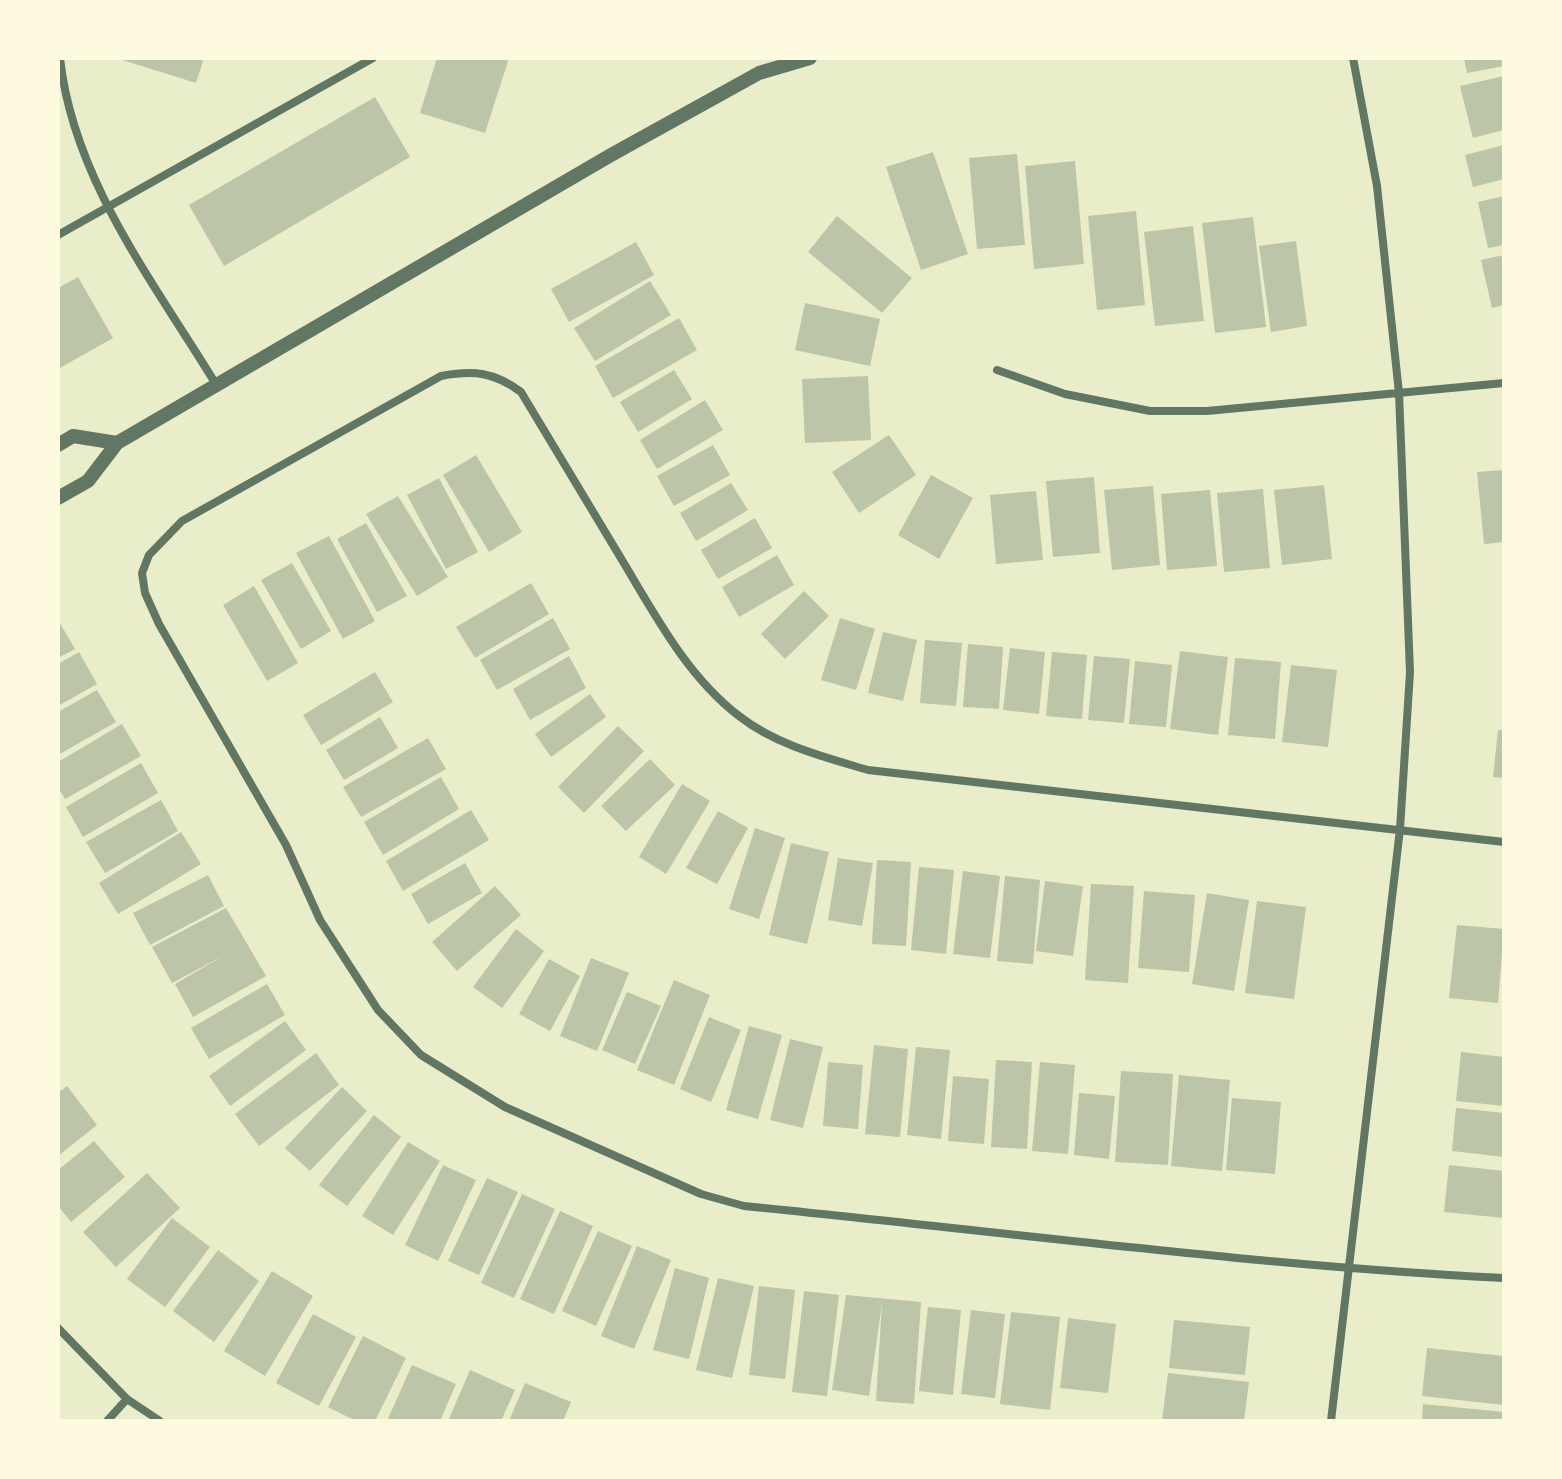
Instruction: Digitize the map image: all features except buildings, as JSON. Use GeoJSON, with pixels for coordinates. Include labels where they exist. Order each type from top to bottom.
{"type":"FeatureCollection","features":[{"type":"Feature","properties":{"kind":"street"},"geometry":{"type":"LineString","coordinates":[[60,58],[79,147],[108,205],[217,387]]}},
{"type":"Feature","properties":{"kind":"street"},"geometry":{"type":"LineString","coordinates":[[58,235],[373,58]]}},
{"type":"Feature","properties":{"kind":"street"},"geometry":{"type":"LineString","coordinates":[[58,498],[88,481],[117,443],[611,155],[759,73],[810,58]]}},
{"type":"Feature","properties":{"kind":"street"},"geometry":{"type":"LineString","coordinates":[[1331,1421],[1400,829],[1410,672],[1399,393],[1377,186],[1353,58]]}},
{"type":"Feature","properties":{"kind":"street"},"geometry":{"type":"LineString","coordinates":[[1504,842],[868,770],[774,738],[739,717],[703,682],[662,627],[521,392],[501,377],[471,370],[441,376],[182,521],[149,555],[142,573],[159,624],[286,845],[320,920],[378,1010],[421,1055],[505,1107],[701,1194],[744,1206],[1350,1270],[1504,1278]]}},
{"type":"Feature","properties":{"kind":"street"},"geometry":{"type":"LineString","coordinates":[[997,370],[1065,394],[1150,411],[1207,411],[1504,383]]}},
{"type":"Feature","properties":{"kind":"street"},"geometry":{"type":"LineString","coordinates":[[58,445],[73,436],[117,443]]}},
{"type":"Feature","properties":{"kind":"street"},"geometry":{"type":"LineString","coordinates":[[58,1328],[127,1399],[160,1421]]}},
{"type":"Feature","properties":{"kind":"street"},"geometry":{"type":"LineString","coordinates":[[107,1421],[127,1399]]}}]}
